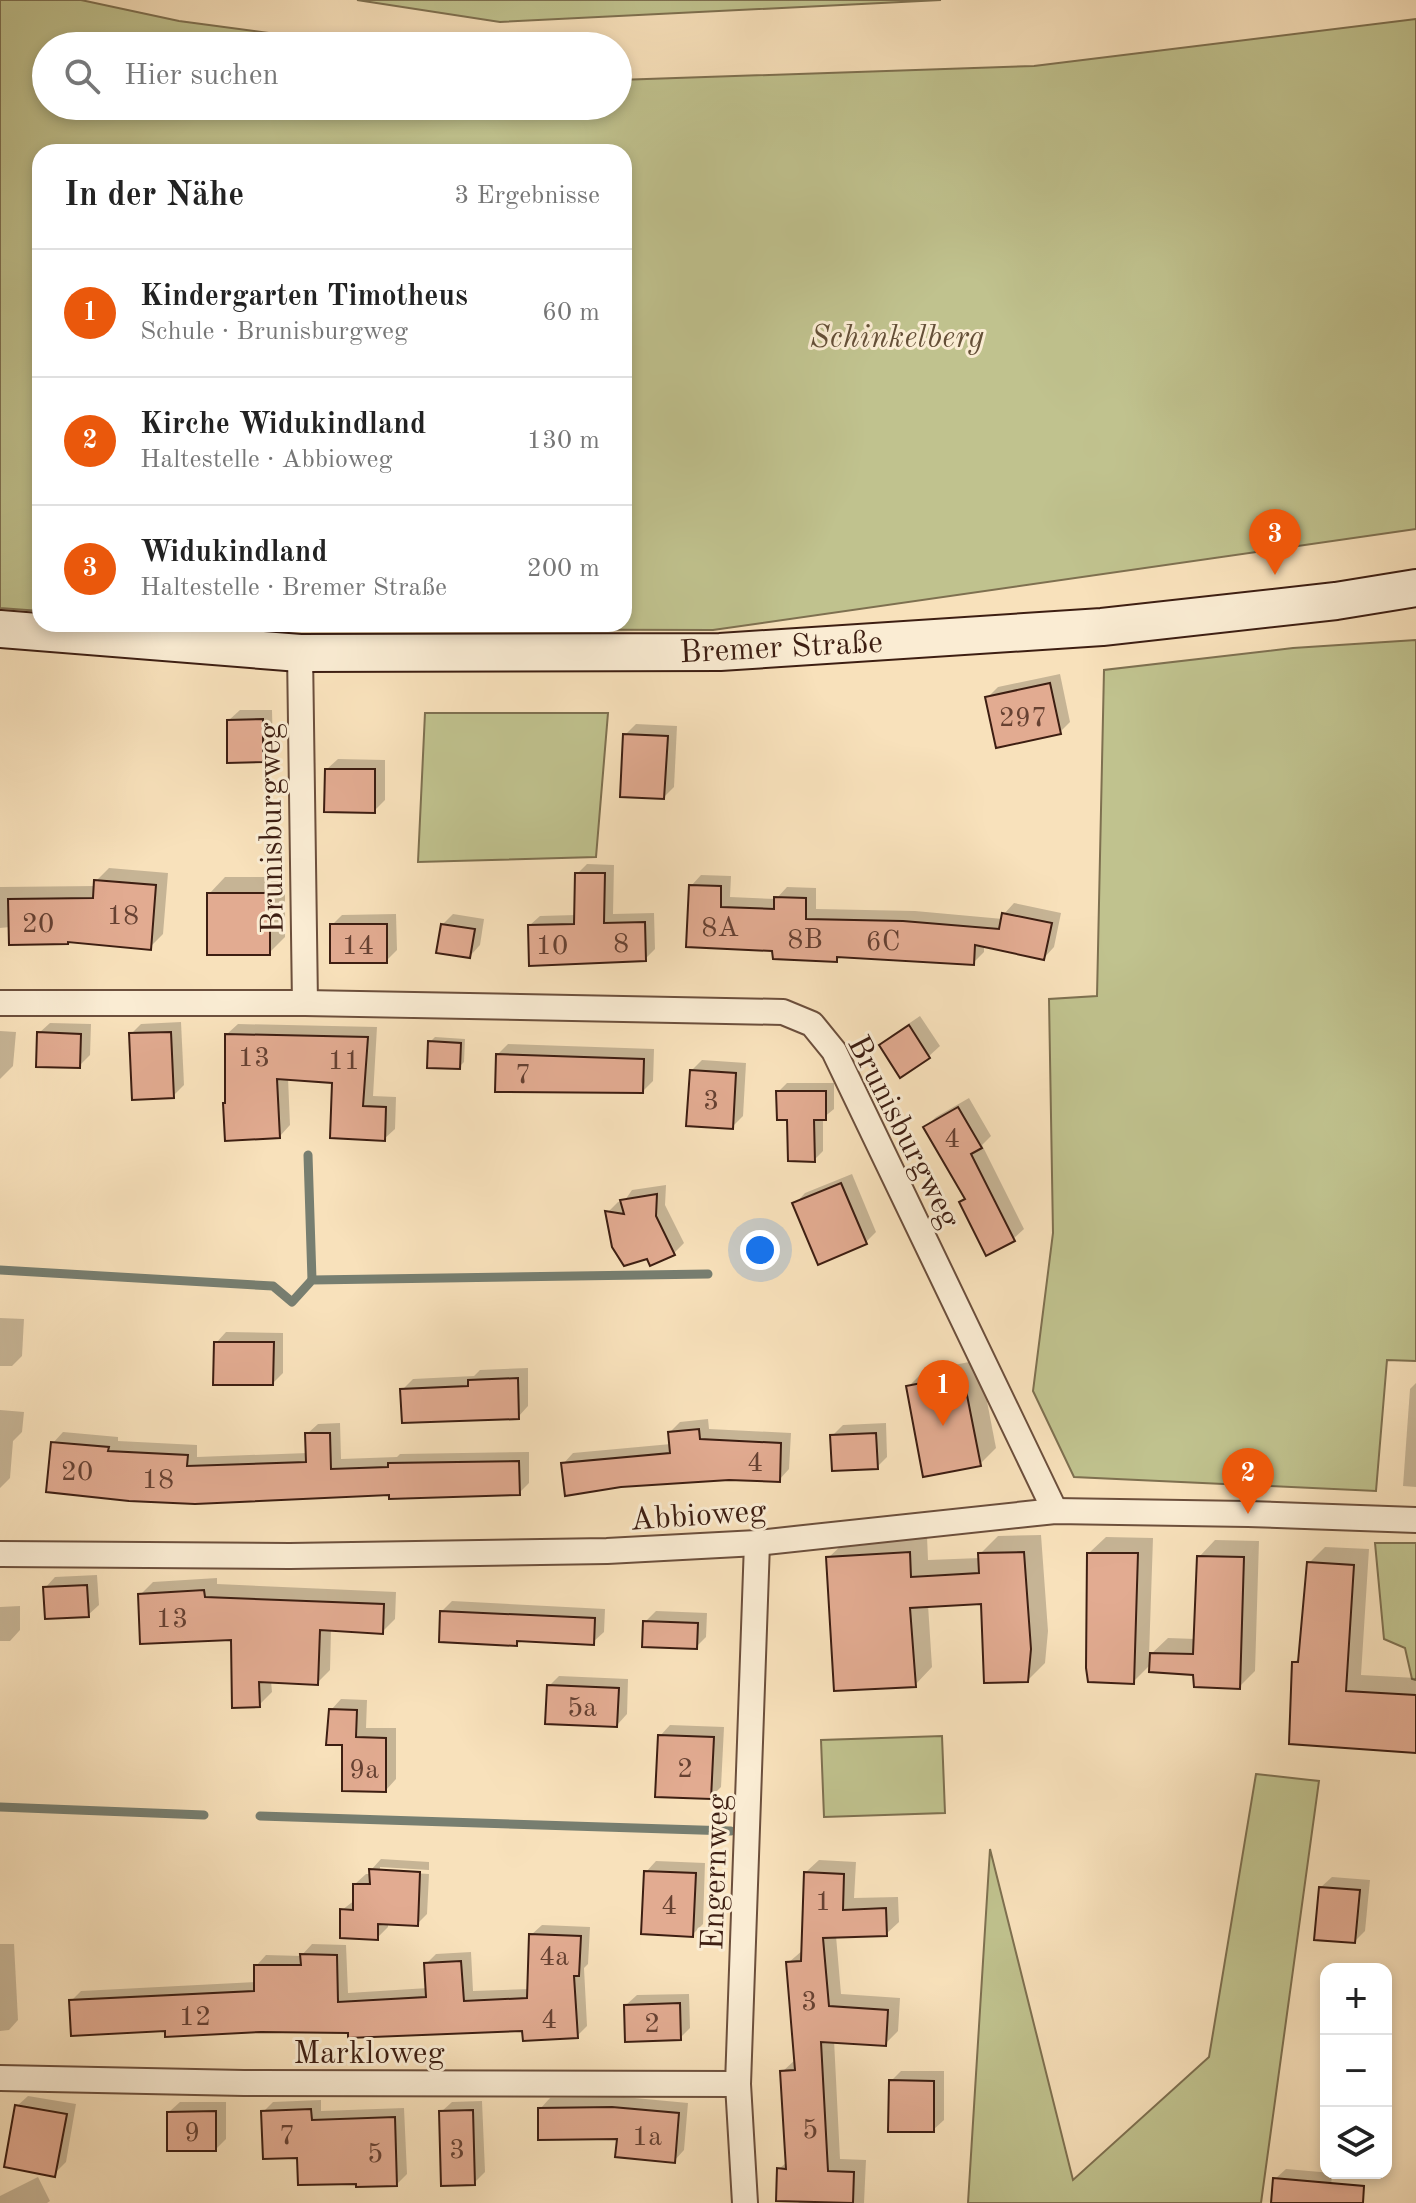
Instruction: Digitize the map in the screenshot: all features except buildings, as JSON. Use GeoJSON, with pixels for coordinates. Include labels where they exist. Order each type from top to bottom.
{"type":"FeatureCollection","features":[{"type":"Feature","properties":{"kind":"main road","name":"Bremer Straße"},"geometry":{"type":"LineString","coordinates":[[38,632],[300,653],[720,652],[1102,627],[1336,601],[1416,588]]}},
{"type":"Feature","properties":{"kind":"main road","name":"Bremer Straße"},"geometry":{"type":"LineString","coordinates":[[0,629],[32,632]]}},
{"type":"Feature","properties":{"kind":"street","name":"Brunisburgweg"},"geometry":{"type":"LineString","coordinates":[[300,653],[305,1003]]}},
{"type":"Feature","properties":{"kind":"street","name":"Brunisburgweg"},"geometry":{"type":"LineString","coordinates":[[0,1003],[305,1003],[783,1012],[812,1024],[834,1051],[1055,1511]]}},
{"type":"Feature","properties":{"kind":"street","name":"Abbioweg"},"geometry":{"type":"LineString","coordinates":[[0,1554],[306,1556],[539,1553],[757,1543],[1055,1511],[1407,1520]]}},
{"type":"Feature","properties":{"kind":"street","name":"Engernweg"},"geometry":{"type":"LineString","coordinates":[[745,2203],[738,2084],[757,1543]]}},
{"type":"Feature","properties":{"kind":"street","name":"Markloweg"},"geometry":{"type":"LineString","coordinates":[[0,2078],[244,2083],[738,2084]]}},
{"type":"Feature","properties":{"kind":"green space","name":"Schinkelberg"},"geometry":{"type":"Polygon","coordinates":[[[0,0],[81,0],[179,21],[261,32],[32,32],[32,120],[632,120],[632,80],[1034,66],[1416,19],[1416,529],[713,630],[632,630],[632,144],[32,144],[32,610],[0,608],[0,0]]]}},
{"type":"Feature","properties":{"kind":"green space"},"geometry":{"type":"Polygon","coordinates":[[[357,0],[941,0],[500,22],[357,0]]]}},
{"type":"Feature","properties":{"kind":"green space"},"geometry":{"type":"Polygon","coordinates":[[[1416,640],[1416,1361],[1387,1360],[1376,1491],[1074,1477],[1033,1391],[1053,1233],[1049,999],[1097,996],[1104,670],[1293,648],[1416,640]]]}},
{"type":"Feature","properties":{"kind":"green space"},"geometry":{"type":"Polygon","coordinates":[[[425,713],[608,713],[596,857],[418,862],[425,713]]]}},
{"type":"Feature","properties":{"kind":"green space"},"geometry":{"type":"Polygon","coordinates":[[[1375,1543],[1416,1543],[1416,1680],[1412,1679],[1405,1648],[1384,1639],[1375,1543]]]}},
{"type":"Feature","properties":{"kind":"green space"},"geometry":{"type":"Polygon","coordinates":[[[942,1736],[945,1813],[824,1817],[821,1740],[942,1736]]]}},
{"type":"Feature","properties":{"kind":"green space"},"geometry":{"type":"Polygon","coordinates":[[[1256,1774],[1319,1781],[1261,2203],[968,2203],[990,1849],[1073,2180],[1209,2057],[1256,1774]]]}},
{"type":"Feature","properties":{"kind":"waterway"},"geometry":{"type":"LineString","coordinates":[[308,1155],[312,1280]]}},
{"type":"Feature","properties":{"kind":"waterway"},"geometry":{"type":"LineString","coordinates":[[0,1270],[273,1286],[292,1302],[312,1280],[708,1274]]}},
{"type":"Feature","properties":{"kind":"waterway"},"geometry":{"type":"LineString","coordinates":[[0,1807],[204,1815]]}},
{"type":"Feature","properties":{"kind":"waterway"},"geometry":{"type":"LineString","coordinates":[[260,1816],[731,1831]]}},
{"type":"Feature","properties":{"kind":"place","name":"Widukindland"},"geometry":{"type":"Point","coordinates":[1275,575]}},
{"type":"Feature","properties":{"kind":"place","name":"Kindergarten Timotheus"},"geometry":{"type":"Point","coordinates":[943,1426]}},
{"type":"Feature","properties":{"kind":"place","name":"Kirche Widukindland"},"geometry":{"type":"Point","coordinates":[1248,1514]}}]}
